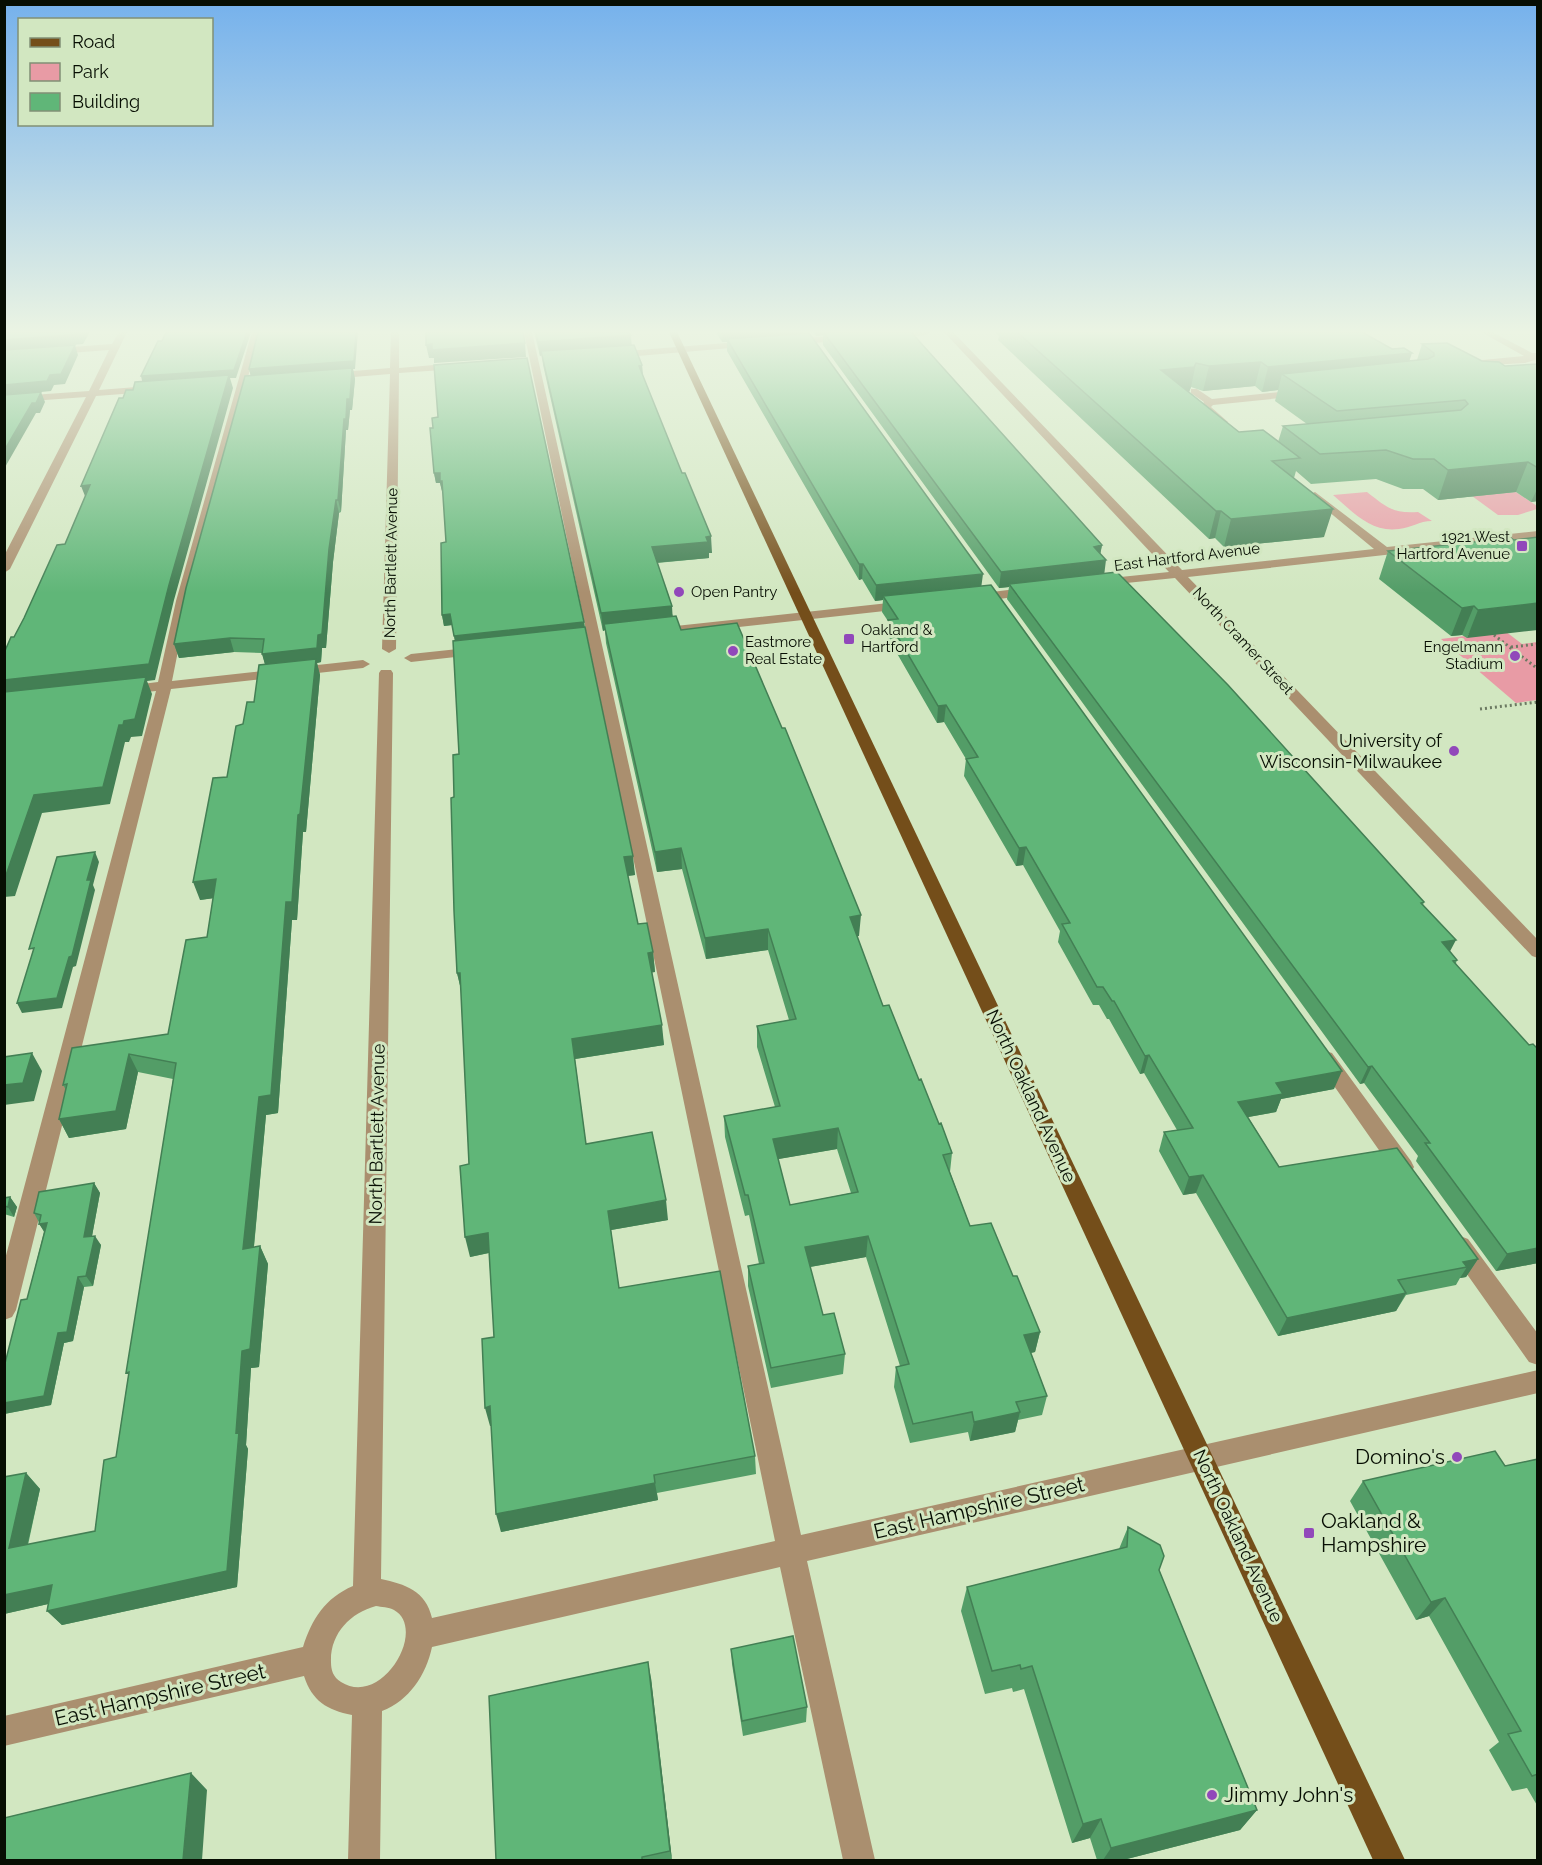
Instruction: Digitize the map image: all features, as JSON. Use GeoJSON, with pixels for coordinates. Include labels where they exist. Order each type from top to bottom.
{"type":"FeatureCollection","features":[{"type":"Feature","properties":{"kind":"main road","name":"North Oakland Avenue"},"geometry":{"type":"LineString","coordinates":[[713,419],[1389,1860]]}},
{"type":"Feature","properties":{"kind":"street"},"geometry":{"type":"LineString","coordinates":[[4,569],[79,419]]}},
{"type":"Feature","properties":{"kind":"street"},"geometry":{"type":"LineString","coordinates":[[4,1310],[164,686],[182,601],[232,419]]}},
{"type":"Feature","properties":{"kind":"street","name":"North Bartlett Avenue"},"geometry":{"type":"LineString","coordinates":[[389,649],[395,419]]}},
{"type":"Feature","properties":{"kind":"street"},"geometry":{"type":"LineString","coordinates":[[548,419],[789,1551],[859,1860]]}},
{"type":"Feature","properties":{"kind":"street","name":"North Cramer Street"},"geometry":{"type":"LineString","coordinates":[[1031,419],[1538,952]]}},
{"type":"Feature","properties":{"kind":"street"},"geometry":{"type":"LineString","coordinates":[[1220,419],[1232,429]]}},
{"type":"Feature","properties":{"kind":"street"},"geometry":{"type":"LineString","coordinates":[[1305,488],[1384,551]]}},
{"type":"Feature","properties":{"kind":"street","name":"East Hartford Avenue"},"geometry":{"type":"LineString","coordinates":[[1087,585],[1538,534]]}},
{"type":"Feature","properties":{"kind":"street"},"geometry":{"type":"LineString","coordinates":[[958,600],[1040,590]]}},
{"type":"Feature","properties":{"kind":"street"},"geometry":{"type":"LineString","coordinates":[[642,634],[922,603]]}},
{"type":"Feature","properties":{"kind":"street"},"geometry":{"type":"LineString","coordinates":[[363,664],[368,656],[389,649],[404,651],[411,658]]}},
{"type":"Feature","properties":{"kind":"street"},"geometry":{"type":"LineString","coordinates":[[363,664],[368,670],[386,673],[404,668],[411,658],[494,650]]}},
{"type":"Feature","properties":{"kind":"street"},"geometry":{"type":"LineString","coordinates":[[107,692],[363,664]]}},
{"type":"Feature","properties":{"kind":"street","name":"North Bartlett Avenue"},"geometry":{"type":"LineString","coordinates":[[367,1594],[386,673]]}},
{"type":"Feature","properties":{"kind":"street"},"geometry":{"type":"LineString","coordinates":[[1316,1045],[1413,1181]]}},
{"type":"Feature","properties":{"kind":"street"},"geometry":{"type":"LineString","coordinates":[[1448,1230],[1538,1354]]}},
{"type":"Feature","properties":{"kind":"street","name":"East Hampshire Street"},"geometry":{"type":"LineString","coordinates":[[421,1635],[1538,1381]]}},
{"type":"Feature","properties":{"kind":"street"},"geometry":{"type":"LineString","coordinates":[[385,1592],[398,1595],[416,1613],[421,1635],[417,1655],[410,1670],[388,1693],[367,1701],[345,1701],[332,1695],[323,1685],[318,1674],[316,1659],[318,1644],[332,1616],[344,1606],[367,1594],[385,1592]]}},
{"type":"Feature","properties":{"kind":"street","name":"East Hampshire Street"},"geometry":{"type":"LineString","coordinates":[[4,1731],[316,1659]]}},
{"type":"Feature","properties":{"kind":"street"},"geometry":{"type":"LineString","coordinates":[[364,1860],[367,1701]]}},
{"type":"Feature","properties":{"kind":"path"},"geometry":{"type":"LineString","coordinates":[[1494,635],[1538,669]]}},
{"type":"Feature","properties":{"kind":"path"},"geometry":{"type":"LineString","coordinates":[[1510,647],[1538,644]]}},
{"type":"Feature","properties":{"kind":"path"},"geometry":{"type":"LineString","coordinates":[[1480,709],[1538,702]]}},
{"type":"Feature","properties":{"kind":"green space"},"geometry":{"type":"Polygon","coordinates":[[[1367,492],[1396,511],[1418,512],[1432,521],[1399,529],[1380,528],[1363,520],[1333,495],[1367,492]]]}},
{"type":"Feature","properties":{"kind":"green space"},"geometry":{"type":"Polygon","coordinates":[[[1516,492],[1537,506],[1537,509],[1518,515],[1498,515],[1472,496],[1516,492]]]}},
{"type":"Feature","properties":{"kind":"green space"},"geometry":{"type":"Polygon","coordinates":[[[1505,631],[1522,644],[1537,642],[1537,700],[1516,703],[1441,639],[1505,631]]]}},
{"type":"Feature","properties":{"kind":"building"},"geometry":{"type":"Polygon","coordinates":[[[4,419],[23,419],[4,451],[4,419]]]}},
{"type":"Feature","properties":{"kind":"building"},"geometry":{"type":"Polygon","coordinates":[[[110,419],[216,419],[149,664],[4,680],[4,653],[11,637],[14,637],[24,618],[57,545],[65,544],[90,485],[81,486],[110,419]]]}},
{"type":"Feature","properties":{"kind":"building"},"geometry":{"type":"Polygon","coordinates":[[[233,419],[344,419],[338,500],[336,500],[329,549],[322,634],[318,635],[317,648],[262,654],[264,639],[230,638],[174,644],[186,588],[233,419]]]}},
{"type":"Feature","properties":{"kind":"building"},"geometry":{"type":"Polygon","coordinates":[[[432,419],[540,419],[584,622],[454,636],[450,614],[442,615],[441,543],[446,542],[442,481],[440,481],[440,473],[434,473],[430,428],[433,428],[432,419]]]}},
{"type":"Feature","properties":{"kind":"building"},"geometry":{"type":"Polygon","coordinates":[[[557,419],[660,419],[711,536],[706,537],[708,542],[652,547],[672,606],[601,613],[557,419]]]}},
{"type":"Feature","properties":{"kind":"building"},"geometry":{"type":"Polygon","coordinates":[[[774,419],[871,419],[983,574],[876,585],[863,564],[859,564],[774,419]]]}},
{"type":"Feature","properties":{"kind":"building"},"geometry":{"type":"Polygon","coordinates":[[[888,419],[989,419],[1102,545],[1094,547],[1106,560],[1001,572],[888,419]]]}},
{"type":"Feature","properties":{"kind":"building"},"geometry":{"type":"Polygon","coordinates":[[[1114,419],[1223,419],[1239,432],[1263,430],[1300,458],[1272,461],[1333,509],[1231,519],[1221,511],[1216,511],[1114,419]]]}},
{"type":"Feature","properties":{"kind":"building"},"geometry":{"type":"Polygon","coordinates":[[[1361,419],[1538,419],[1538,468],[1528,462],[1448,470],[1434,459],[1413,459],[1386,450],[1320,454],[1283,426],[1361,419]]]}},
{"type":"Feature","properties":{"kind":"building"},"geometry":{"type":"Polygon","coordinates":[[[1538,537],[1538,603],[1478,610],[1474,606],[1462,608],[1388,551],[1511,538],[1514,540],[1538,537]]]}},
{"type":"Feature","properties":{"kind":"building"},"geometry":{"type":"Polygon","coordinates":[[[1117,572],[1228,685],[1424,902],[1421,903],[1456,940],[1442,942],[1457,960],[1453,961],[1529,1045],[1533,1044],[1538,1049],[1538,1248],[1507,1254],[1425,1143],[1430,1143],[1372,1066],[1368,1067],[1009,584],[1117,572]]]}},
{"type":"Feature","properties":{"kind":"building"},"geometry":{"type":"Polygon","coordinates":[[[991,585],[1342,1071],[1276,1083],[1283,1094],[1238,1102],[1279,1167],[1397,1148],[1478,1259],[1463,1262],[1467,1267],[1398,1280],[1406,1293],[1287,1318],[1203,1175],[1189,1177],[1164,1132],[1193,1128],[1149,1055],[1145,1056],[1114,1001],[1103,987],[1097,987],[1062,924],[1070,923],[1026,847],[1019,848],[966,759],[978,757],[946,705],[938,706],[888,620],[898,619],[883,596],[991,585]]]}},
{"type":"Feature","properties":{"kind":"building"},"geometry":{"type":"Polygon","coordinates":[[[676,616],[681,630],[737,623],[782,728],[785,728],[861,915],[850,917],[883,1006],[889,1005],[919,1080],[921,1079],[939,1124],[941,1123],[952,1153],[943,1155],[970,1226],[991,1223],[1013,1276],[1017,1276],[1040,1332],[1024,1335],[1047,1396],[1016,1402],[1020,1412],[974,1422],[972,1412],[913,1424],[896,1367],[909,1364],[868,1236],[805,1247],[823,1315],[834,1313],[845,1354],[771,1368],[748,1266],[764,1263],[748,1195],[745,1195],[724,1116],[780,1106],[757,1026],[796,1019],[768,929],[705,938],[681,848],[655,852],[604,624],[676,616]],[[838,1128],[773,1139],[790,1205],[858,1192],[838,1128]]]}},
{"type":"Feature","properties":{"kind":"building"},"geometry":{"type":"Polygon","coordinates":[[[585,627],[633,856],[624,857],[638,924],[647,923],[653,952],[648,953],[662,1025],[572,1039],[586,1144],[652,1132],[666,1200],[608,1211],[619,1288],[720,1271],[755,1456],[654,1475],[655,1483],[496,1514],[490,1406],[485,1408],[482,1339],[494,1337],[488,1233],[465,1237],[460,1166],[469,1164],[460,973],[457,973],[454,911],[451,798],[454,797],[453,755],[459,754],[453,641],[585,627]]]}},
{"type":"Feature","properties":{"kind":"building"},"geometry":{"type":"Polygon","coordinates":[[[316,659],[300,814],[298,815],[292,902],[286,902],[271,1095],[259,1097],[243,1249],[260,1246],[250,1349],[242,1351],[236,1433],[239,1432],[227,1571],[47,1611],[52,1585],[4,1595],[4,1477],[26,1473],[9,1548],[95,1531],[104,1460],[116,1457],[129,1372],[126,1373],[176,1063],[129,1054],[116,1111],[59,1119],[67,1084],[63,1085],[72,1048],[168,1034],[186,940],[207,937],[216,879],[193,882],[213,778],[227,777],[236,726],[243,724],[247,702],[254,702],[259,665],[316,659]]]}},
{"type":"Feature","properties":{"kind":"building"},"geometry":{"type":"Polygon","coordinates":[[[146,677],[135,719],[124,721],[123,725],[119,725],[103,787],[34,795],[4,878],[4,692],[146,677]]]}},
{"type":"Feature","properties":{"kind":"building"},"geometry":{"type":"Polygon","coordinates":[[[95,852],[87,880],[91,880],[72,956],[69,957],[57,998],[17,1003],[34,948],[29,949],[57,857],[95,852]]]}},
{"type":"Feature","properties":{"kind":"building"},"geometry":{"type":"Polygon","coordinates":[[[32,1053],[23,1083],[4,1085],[4,1057],[32,1053]]]}},
{"type":"Feature","properties":{"kind":"building"},"geometry":{"type":"Polygon","coordinates":[[[94,1183],[84,1237],[95,1236],[86,1276],[78,1277],[67,1332],[58,1333],[44,1396],[4,1403],[4,1367],[21,1300],[27,1299],[47,1223],[39,1224],[41,1215],[34,1213],[39,1192],[94,1183]]]}},
{"type":"Feature","properties":{"kind":"building"},"geometry":{"type":"Polygon","coordinates":[[[10,1197],[8,1207],[4,1206],[4,1198],[10,1197]]]}},
{"type":"Feature","properties":{"kind":"building"},"geometry":{"type":"Polygon","coordinates":[[[1495,1451],[1505,1466],[1538,1459],[1538,1774],[1532,1776],[1508,1734],[1521,1731],[1445,1598],[1431,1602],[1363,1481],[1495,1451]]]}},
{"type":"Feature","properties":{"kind":"building"},"geometry":{"type":"Polygon","coordinates":[[[1128,1527],[1160,1545],[1164,1556],[1159,1570],[1257,1810],[1111,1848],[1101,1819],[1083,1824],[1032,1666],[1021,1669],[1020,1665],[992,1671],[967,1587],[1127,1547],[1128,1527]]]}},
{"type":"Feature","properties":{"kind":"building"},"geometry":{"type":"Polygon","coordinates":[[[793,1636],[807,1707],[742,1721],[731,1649],[793,1636]]]}},
{"type":"Feature","properties":{"kind":"building"},"geometry":{"type":"Polygon","coordinates":[[[648,1662],[670,1851],[642,1857],[642,1860],[496,1860],[489,1696],[648,1662]]]}},
{"type":"Feature","properties":{"kind":"building"},"geometry":{"type":"Polygon","coordinates":[[[191,1773],[183,1860],[4,1860],[4,1818],[191,1773]]]}},
{"type":"Feature","properties":{"kind":"place","name":"1921 West Hartford Avenue"},"geometry":{"type":"Point","coordinates":[1522,546]}},
{"type":"Feature","properties":{"kind":"place","name":"Open Pantry"},"geometry":{"type":"Point","coordinates":[679,592]}},
{"type":"Feature","properties":{"kind":"place","name":"Oakland & Hartford"},"geometry":{"type":"Point","coordinates":[849,639]}},
{"type":"Feature","properties":{"kind":"place","name":"Eastmore Real Estate"},"geometry":{"type":"Point","coordinates":[733,651]}},
{"type":"Feature","properties":{"kind":"place","name":"Engelmann Stadium"},"geometry":{"type":"Point","coordinates":[1515,656]}},
{"type":"Feature","properties":{"kind":"place","name":"University of Wisconsin-Milwaukee"},"geometry":{"type":"Point","coordinates":[1454,751]}},
{"type":"Feature","properties":{"kind":"place","name":"Domino's"},"geometry":{"type":"Point","coordinates":[1457,1457]}},
{"type":"Feature","properties":{"kind":"place","name":"Oakland & Hampshire"},"geometry":{"type":"Point","coordinates":[1309,1533]}},
{"type":"Feature","properties":{"kind":"place","name":"Jimmy John's"},"geometry":{"type":"Point","coordinates":[1212,1795]}}]}
